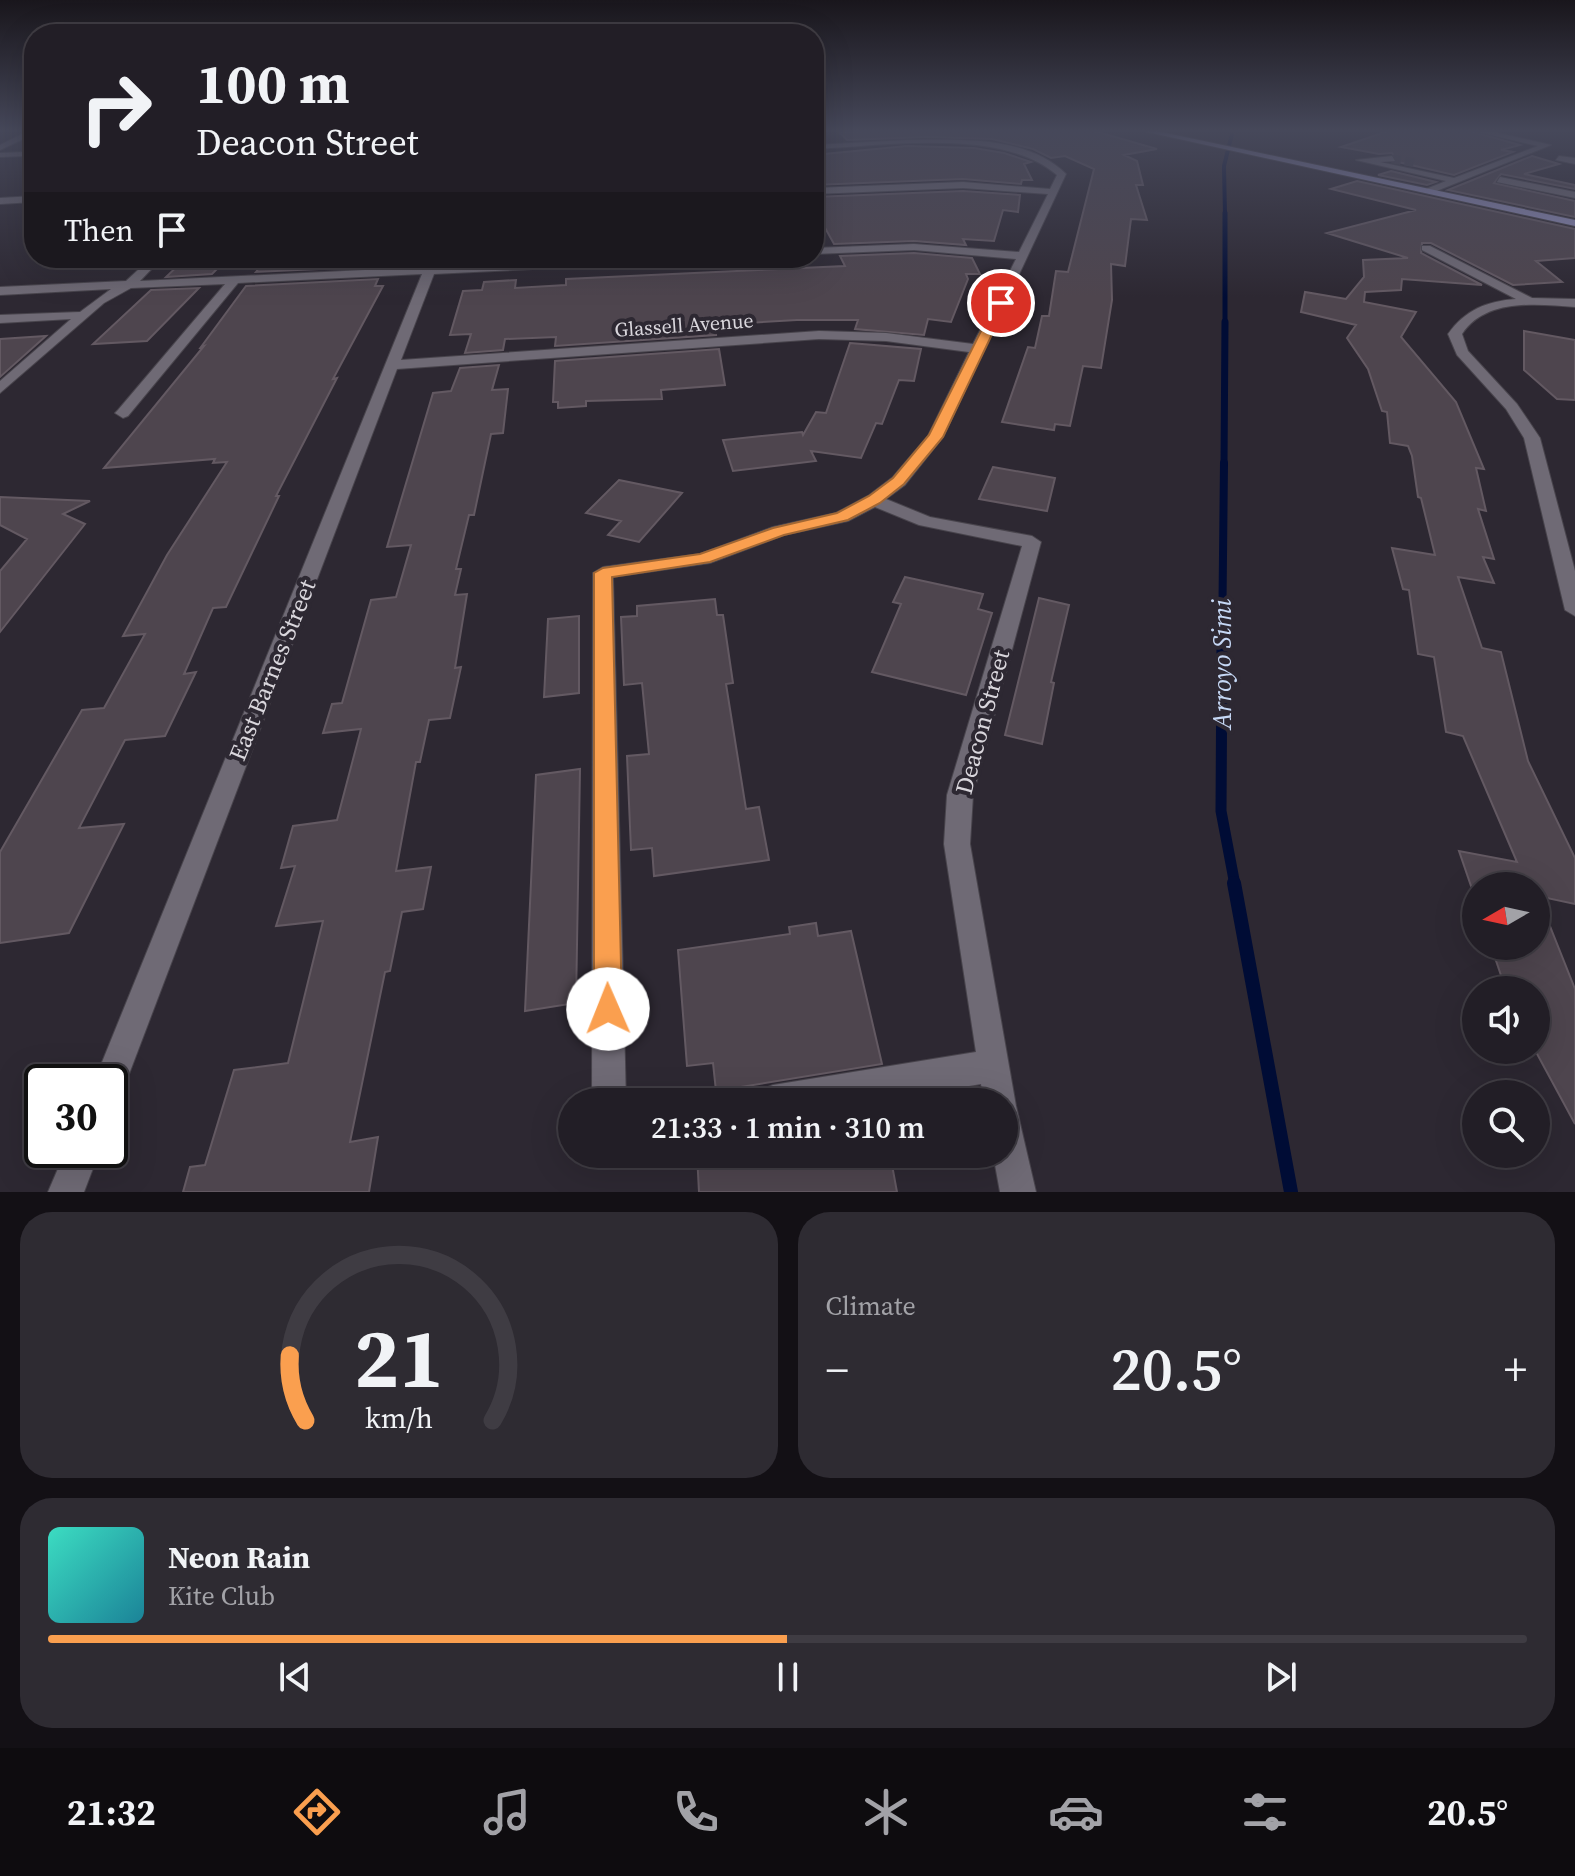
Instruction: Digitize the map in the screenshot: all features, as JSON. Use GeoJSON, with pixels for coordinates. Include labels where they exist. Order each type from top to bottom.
{"type":"FeatureCollection","features":[{"type":"Feature","properties":{"kind":"main road"},"geometry":{"type":"LineString","coordinates":[[1404,186],[1575,223]]}},
{"type":"Feature","properties":{"kind":"street"},"geometry":{"type":"LineString","coordinates":[[824,191],[947,186]]}},
{"type":"Feature","properties":{"kind":"street"},"geometry":{"type":"LineString","coordinates":[[971,186],[1055,192]]}},
{"type":"Feature","properties":{"kind":"street"},"geometry":{"type":"LineString","coordinates":[[609,1088],[603,573],[703,559],[779,531],[842,517],[874,500],[899,481],[935,437],[1057,186]]}},
{"type":"Feature","properties":{"kind":"street"},"geometry":{"type":"LineString","coordinates":[[1429,191],[1444,186]]}},
{"type":"Feature","properties":{"kind":"street"},"geometry":{"type":"LineString","coordinates":[[1530,186],[1575,195]]}},
{"type":"Feature","properties":{"kind":"street"},"geometry":{"type":"LineString","coordinates":[[0,201],[24,200]]}},
{"type":"Feature","properties":{"kind":"street"},"geometry":{"type":"LineString","coordinates":[[824,251],[914,247],[1024,256]]}},
{"type":"Feature","properties":{"kind":"street"},"geometry":{"type":"LineString","coordinates":[[1426,248],[1531,302]]}},
{"type":"Feature","properties":{"kind":"street"},"geometry":{"type":"LineString","coordinates":[[0,389],[100,300],[130,284],[147,268]]}},
{"type":"Feature","properties":{"kind":"street"},"geometry":{"type":"LineString","coordinates":[[0,291],[234,280],[382,268]]}},
{"type":"Feature","properties":{"kind":"street","name":"East Barnes Street"},"geometry":{"type":"LineString","coordinates":[[117,1064],[429,268]]}},
{"type":"Feature","properties":{"kind":"street"},"geometry":{"type":"LineString","coordinates":[[123,413],[234,280]]}},
{"type":"Feature","properties":{"kind":"street"},"geometry":{"type":"LineString","coordinates":[[1575,303],[1531,302],[1476,312],[1461,321],[1455,334],[1462,352],[1512,407],[1532,438],[1575,610]]}},
{"type":"Feature","properties":{"kind":"street"},"geometry":{"type":"LineString","coordinates":[[0,319],[86,315]]}},
{"type":"Feature","properties":{"kind":"street","name":"Glassell Avenue"},"geometry":{"type":"LineString","coordinates":[[392,365],[819,335],[886,337],[978,349]]}},
{"type":"Feature","properties":{"kind":"street","name":"Deacon Street"},"geometry":{"type":"LineString","coordinates":[[874,500],[925,521],[1032,542],[960,795],[957,818],[957,844],[998,1088]]}},
{"type":"Feature","properties":{"kind":"street"},"geometry":{"type":"LineString","coordinates":[[859,1088],[993,1066]]}},
{"type":"Feature","properties":{"kind":"street"},"geometry":{"type":"LineString","coordinates":[[66,1192],[76,1168]]}},
{"type":"Feature","properties":{"kind":"street"},"geometry":{"type":"LineString","coordinates":[[1014,1168],[1018,1192]]}},
{"type":"Feature","properties":{"kind":"building"},"geometry":{"type":"Polygon","coordinates":[[[1090,186],[1136,186],[1147,220],[1131,219],[1125,266],[1111,264],[1112,300],[1101,368],[1083,366],[1070,426],[1055,424],[1054,430],[1002,422],[1028,347],[1035,348],[1042,316],[1049,316],[1056,271],[1068,272],[1090,186]]]}},
{"type":"Feature","properties":{"kind":"building"},"geometry":{"type":"Polygon","coordinates":[[[1342,186],[1378,186],[1575,229],[1575,258],[1536,261],[1562,282],[1513,285],[1431,243],[1422,243],[1421,253],[1482,285],[1402,279],[1401,290],[1365,292],[1364,302],[1416,312],[1401,337],[1456,402],[1484,469],[1476,468],[1486,511],[1478,509],[1494,559],[1483,557],[1494,583],[1458,577],[1482,648],[1501,652],[1528,761],[1575,858],[1575,904],[1550,899],[1550,872],[1466,872],[1459,851],[1517,862],[1463,736],[1446,732],[1434,657],[1418,654],[1409,590],[1403,589],[1392,548],[1435,555],[1421,498],[1418,497],[1412,456],[1408,446],[1390,443],[1387,412],[1382,411],[1368,369],[1347,338],[1356,325],[1301,312],[1305,292],[1346,299],[1364,277],[1363,260],[1408,258],[1327,233],[1416,210],[1331,189],[1342,186]]]}},
{"type":"Feature","properties":{"kind":"building"},"geometry":{"type":"Polygon","coordinates":[[[1459,186],[1506,186],[1575,201],[1575,217],[1448,190],[1459,186]]]}},
{"type":"Feature","properties":{"kind":"building"},"geometry":{"type":"Polygon","coordinates":[[[963,191],[1020,195],[1018,212],[1003,210],[994,241],[963,239],[966,245],[914,241],[834,244],[824,226],[824,197],[963,191]]]}},
{"type":"Feature","properties":{"kind":"building"},"geometry":{"type":"Polygon","coordinates":[[[914,253],[972,258],[980,274],[966,274],[968,279],[951,322],[928,319],[924,335],[855,329],[858,320],[797,320],[714,325],[716,335],[555,346],[556,337],[505,339],[503,350],[465,353],[471,334],[450,335],[463,291],[482,290],[484,282],[516,280],[515,288],[566,285],[566,279],[845,266],[840,256],[914,253]]]}},
{"type":"Feature","properties":{"kind":"building"},"geometry":{"type":"Polygon","coordinates":[[[175,268],[218,268],[212,274],[166,277],[175,268]]]}},
{"type":"Feature","properties":{"kind":"building"},"geometry":{"type":"Polygon","coordinates":[[[259,268],[341,268],[256,272],[259,268]]]}},
{"type":"Feature","properties":{"kind":"building"},"geometry":{"type":"Polygon","coordinates":[[[378,279],[375,286],[383,286],[333,379],[337,378],[276,496],[279,496],[226,607],[213,608],[184,674],[196,672],[165,736],[125,740],[79,828],[124,824],[69,933],[0,943],[0,852],[82,710],[104,708],[145,634],[123,636],[167,555],[227,462],[213,463],[215,459],[104,468],[204,346],[201,347],[246,286],[378,279]]]}},
{"type":"Feature","properties":{"kind":"building"},"geometry":{"type":"Polygon","coordinates":[[[199,288],[147,341],[93,344],[151,290],[199,288]]]}},
{"type":"Feature","properties":{"kind":"building"},"geometry":{"type":"Polygon","coordinates":[[[1524,331],[1575,340],[1575,400],[1557,399],[1524,370],[1524,331]]]}},
{"type":"Feature","properties":{"kind":"building"},"geometry":{"type":"Polygon","coordinates":[[[46,336],[0,377],[0,339],[46,336]]]}},
{"type":"Feature","properties":{"kind":"building"},"geometry":{"type":"Polygon","coordinates":[[[850,343],[921,349],[914,381],[899,380],[882,424],[876,423],[861,458],[811,451],[816,461],[733,471],[723,440],[802,432],[803,435],[816,412],[826,413],[850,343]]]}},
{"type":"Feature","properties":{"kind":"building"},"geometry":{"type":"Polygon","coordinates":[[[719,349],[725,385],[661,390],[662,399],[586,401],[586,406],[558,408],[558,402],[553,402],[555,361],[719,349]]]}},
{"type":"Feature","properties":{"kind":"building"},"geometry":{"type":"Polygon","coordinates":[[[499,365],[492,390],[508,389],[503,433],[491,434],[474,515],[469,515],[456,569],[461,569],[455,595],[467,594],[455,668],[461,667],[450,718],[429,720],[420,762],[416,762],[396,871],[431,867],[423,909],[402,912],[390,971],[385,972],[350,1142],[378,1137],[369,1192],[183,1192],[190,1167],[205,1165],[234,1070],[288,1063],[323,921],[276,926],[295,866],[281,868],[293,826],[337,820],[361,729],[323,733],[332,704],[342,703],[371,600],[396,597],[411,545],[387,547],[433,393],[451,391],[460,368],[499,365]]]}},
{"type":"Feature","properties":{"kind":"building"},"geometry":{"type":"Polygon","coordinates":[[[993,467],[1055,478],[1047,511],[979,499],[993,467]]]}},
{"type":"Feature","properties":{"kind":"building"},"geometry":{"type":"Polygon","coordinates":[[[619,480],[682,493],[639,542],[608,535],[621,521],[586,513],[619,480]]]}},
{"type":"Feature","properties":{"kind":"building"},"geometry":{"type":"Polygon","coordinates":[[[0,497],[90,501],[63,514],[85,524],[0,632],[0,571],[27,539],[0,525],[0,497]]]}},
{"type":"Feature","properties":{"kind":"building"},"geometry":{"type":"Polygon","coordinates":[[[905,577],[983,594],[978,609],[992,613],[966,695],[872,672],[901,604],[893,602],[905,577]]]}},
{"type":"Feature","properties":{"kind":"building"},"geometry":{"type":"Polygon","coordinates":[[[1039,598],[1069,605],[1051,682],[1054,683],[1042,744],[1005,735],[1039,598]]]}},
{"type":"Feature","properties":{"kind":"building"},"geometry":{"type":"Polygon","coordinates":[[[715,599],[717,615],[723,615],[733,683],[726,684],[746,809],[759,807],[769,860],[654,876],[652,848],[631,850],[627,756],[649,754],[642,683],[624,685],[621,617],[637,616],[637,606],[715,599]]]}},
{"type":"Feature","properties":{"kind":"building"},"geometry":{"type":"Polygon","coordinates":[[[579,616],[579,693],[544,697],[548,619],[579,616]]]}},
{"type":"Feature","properties":{"kind":"building"},"geometry":{"type":"Polygon","coordinates":[[[580,769],[576,1003],[525,1011],[536,775],[580,769]]]}},
{"type":"Feature","properties":{"kind":"building"},"geometry":{"type":"Polygon","coordinates":[[[816,923],[818,936],[851,931],[882,1064],[734,1088],[716,1088],[713,1063],[687,1066],[678,950],[790,934],[789,927],[816,923]]]}},
{"type":"Feature","properties":{"kind":"building"},"geometry":{"type":"Polygon","coordinates":[[[1550,926],[1575,989],[1575,1124],[1542,1064],[1550,1064],[1550,976],[1501,976],[1496,960],[1550,960],[1550,926]]]}},
{"type":"Feature","properties":{"kind":"building"},"geometry":{"type":"Polygon","coordinates":[[[698,1168],[893,1168],[897,1192],[699,1192],[698,1168]]]}},
{"type":"Feature","properties":{"kind":"waterway","name":"Arroyo Simi"},"geometry":{"type":"LineString","coordinates":[[1224,186],[1225,215]]}},
{"type":"Feature","properties":{"kind":"waterway","name":"Arroyo Simi"},"geometry":{"type":"LineString","coordinates":[[1225,215],[1225,322]]}},
{"type":"Feature","properties":{"kind":"waterway","name":"Arroyo Simi"},"geometry":{"type":"LineString","coordinates":[[1224,465],[1225,322]]}},
{"type":"Feature","properties":{"kind":"waterway","name":"Arroyo Simi"},"geometry":{"type":"LineString","coordinates":[[1222,648],[1224,463]]}},
{"type":"Feature","properties":{"kind":"waterway","name":"Arroyo Simi"},"geometry":{"type":"LineString","coordinates":[[1222,646],[1221,811],[1235,885]]}},
{"type":"Feature","properties":{"kind":"waterway","name":"Arroyo Simi"},"geometry":{"type":"LineString","coordinates":[[1234,883],[1291,1192]]}},
{"type":"Feature","properties":{"kind":"route"},"geometry":{"type":"LineString","coordinates":[[608,1009],[603,573],[703,559],[779,531],[842,517],[874,500],[899,481],[935,437],[1001,303]]}}]}
